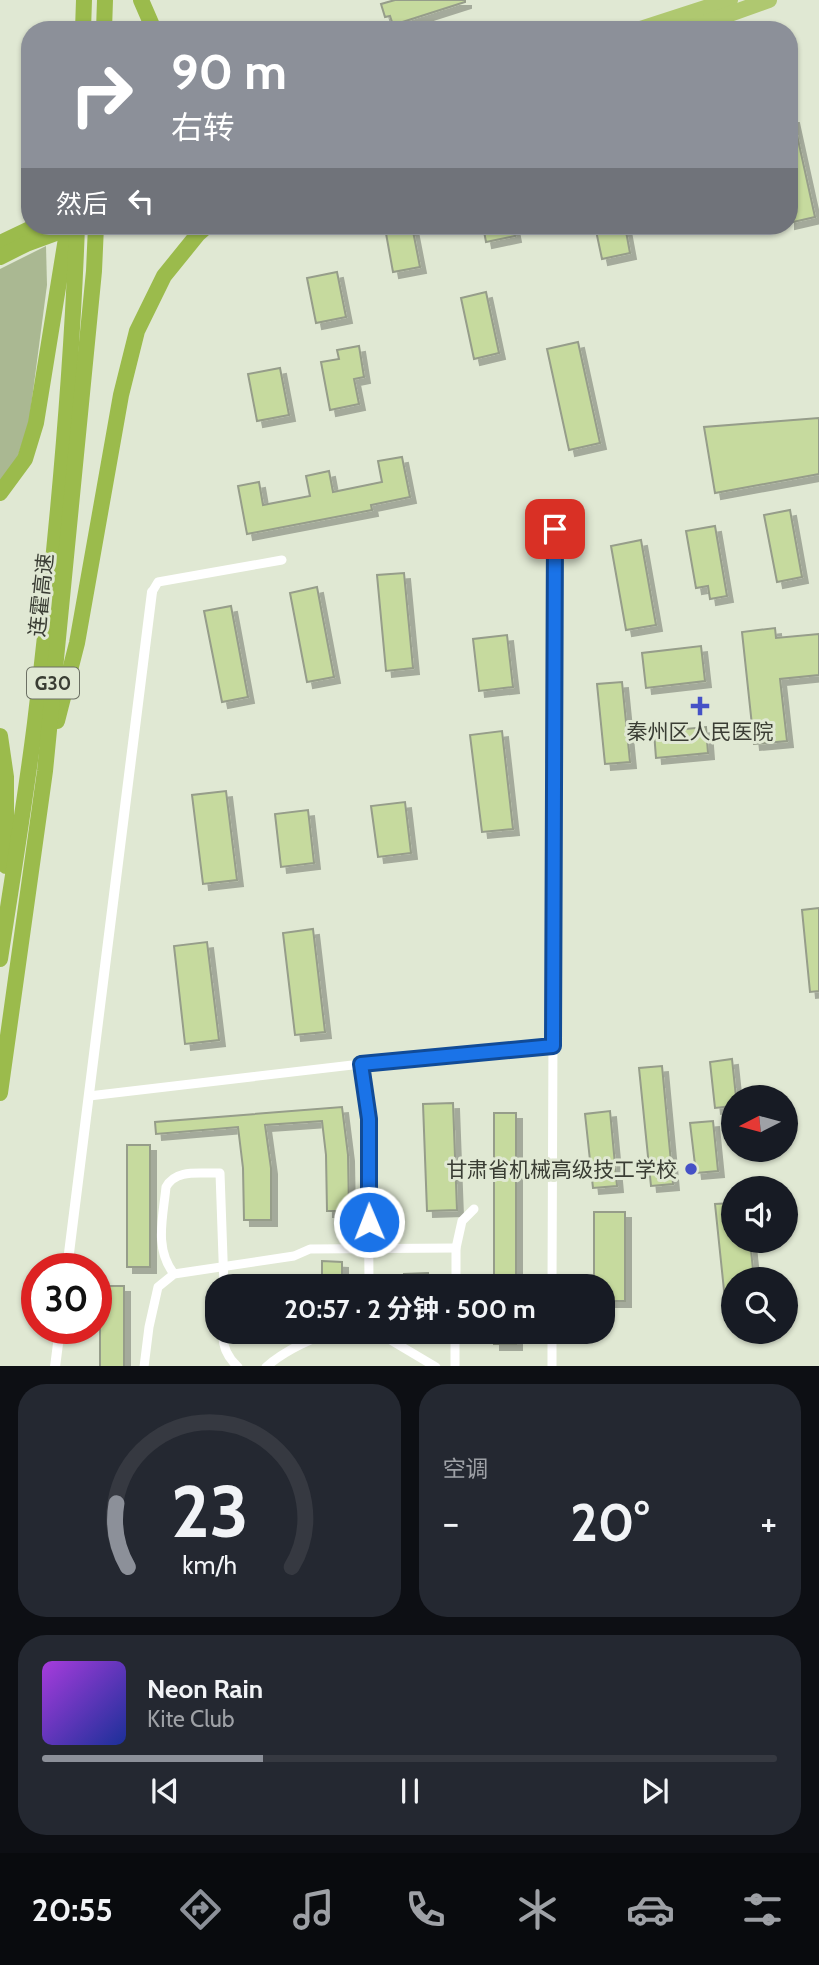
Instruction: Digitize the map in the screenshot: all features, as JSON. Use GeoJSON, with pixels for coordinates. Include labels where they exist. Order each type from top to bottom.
{"type":"FeatureCollection","features":[{"type":"Feature","properties":{"kind":"highway"},"geometry":{"type":"LineString","coordinates":[[83,21],[84,0]]}},
{"type":"Feature","properties":{"kind":"highway"},"geometry":{"type":"LineString","coordinates":[[104,21],[105,0]]}},
{"type":"Feature","properties":{"kind":"highway"},"geometry":{"type":"LineString","coordinates":[[141,0],[150,21]]}},
{"type":"Feature","properties":{"kind":"highway"},"geometry":{"type":"LineString","coordinates":[[665,21],[730,0]]}},
{"type":"Feature","properties":{"kind":"highway"},"geometry":{"type":"LineString","coordinates":[[710,21],[769,0]]}},
{"type":"Feature","properties":{"kind":"highway"},"geometry":{"type":"LineString","coordinates":[[0,243],[21,233]]}},
{"type":"Feature","properties":{"kind":"highway"},"geometry":{"type":"LineString","coordinates":[[0,257],[51,235]]}},
{"type":"Feature","properties":{"kind":"highway"},"geometry":{"type":"LineString","coordinates":[[0,493],[25,459],[36,423],[66,235]]}},
{"type":"Feature","properties":{"kind":"highway","name":"连霍高速"},"geometry":{"type":"LineString","coordinates":[[0,959],[35,724],[60,483],[76,274],[76,235]]}},
{"type":"Feature","properties":{"kind":"highway","name":"连霍高速"},"geometry":{"type":"LineString","coordinates":[[0,1093],[45,771],[96,235]]}},
{"type":"Feature","properties":{"kind":"highway"},"geometry":{"type":"LineString","coordinates":[[45,771],[78,643],[121,395],[137,331],[164,276],[197,235]]}},
{"type":"Feature","properties":{"kind":"highway"},"geometry":{"type":"LineString","coordinates":[[0,736],[6,777],[6,921]]}},
{"type":"Feature","properties":{"kind":"street"},"geometry":{"type":"LineString","coordinates":[[552,1274],[555,529]]}},
{"type":"Feature","properties":{"kind":"street"},"geometry":{"type":"LineString","coordinates":[[69,1253],[152,592],[158,582],[282,560]]}},
{"type":"Feature","properties":{"kind":"street"},"geometry":{"type":"LineString","coordinates":[[89,1096],[361,1064],[553,1046]]}},
{"type":"Feature","properties":{"kind":"street"},"geometry":{"type":"LineString","coordinates":[[361,1064],[369,1119],[369,1274]]}},
{"type":"Feature","properties":{"kind":"street"},"geometry":{"type":"LineString","coordinates":[[174,1274],[162,1253],[166,1187],[177,1175],[183,1173],[220,1173],[225,1274]]}},
{"type":"Feature","properties":{"kind":"street"},"geometry":{"type":"LineString","coordinates":[[456,1274],[456,1248],[462,1221],[474,1209]]}},
{"type":"Feature","properties":{"kind":"street"},"geometry":{"type":"LineString","coordinates":[[144,1366],[158,1287],[174,1274],[294,1256],[310,1249],[456,1248]]}},
{"type":"Feature","properties":{"kind":"street"},"geometry":{"type":"LineString","coordinates":[[55,1366],[58,1344]]}},
{"type":"Feature","properties":{"kind":"street"},"geometry":{"type":"LineString","coordinates":[[224,1344],[236,1366]]}},
{"type":"Feature","properties":{"kind":"street"},"geometry":{"type":"LineString","coordinates":[[266,1366],[305,1344]]}},
{"type":"Feature","properties":{"kind":"street"},"geometry":{"type":"LineString","coordinates":[[397,1344],[434,1366]]}},
{"type":"Feature","properties":{"kind":"street"},"geometry":{"type":"LineString","coordinates":[[455,1344],[455,1366]]}},
{"type":"Feature","properties":{"kind":"street"},"geometry":{"type":"LineString","coordinates":[[552,1344],[552,1366]]}},
{"type":"Feature","properties":{"kind":"green space"},"geometry":{"type":"Polygon","coordinates":[[[46,246],[47,285],[29,422],[16,462],[0,484],[0,269],[46,246]]]}},
{"type":"Feature","properties":{"kind":"building"},"geometry":{"type":"Polygon","coordinates":[[[395,0],[465,0],[406,21],[392,21],[390,16],[385,17],[381,4],[395,0]]]}},
{"type":"Feature","properties":{"kind":"building"},"geometry":{"type":"Polygon","coordinates":[[[798,140],[815,217],[798,221],[798,140]]]}},
{"type":"Feature","properties":{"kind":"building"},"geometry":{"type":"Polygon","coordinates":[[[386,235],[414,235],[420,267],[393,272],[386,235]]]}},
{"type":"Feature","properties":{"kind":"building"},"geometry":{"type":"Polygon","coordinates":[[[485,235],[515,235],[515,236],[486,242],[485,235]]]}},
{"type":"Feature","properties":{"kind":"building"},"geometry":{"type":"Polygon","coordinates":[[[597,235],[627,235],[630,253],[602,259],[597,235]]]}},
{"type":"Feature","properties":{"kind":"building"},"geometry":{"type":"Polygon","coordinates":[[[337,272],[346,317],[316,323],[307,278],[337,272]]]}},
{"type":"Feature","properties":{"kind":"building"},"geometry":{"type":"Polygon","coordinates":[[[486,292],[499,353],[474,359],[461,298],[486,292]]]}},
{"type":"Feature","properties":{"kind":"building"},"geometry":{"type":"Polygon","coordinates":[[[578,342],[600,443],[569,450],[547,349],[578,342]]]}},
{"type":"Feature","properties":{"kind":"building"},"geometry":{"type":"Polygon","coordinates":[[[359,346],[364,377],[354,379],[359,404],[330,410],[321,362],[339,359],[337,350],[359,346]]]}},
{"type":"Feature","properties":{"kind":"building"},"geometry":{"type":"Polygon","coordinates":[[[280,368],[289,415],[257,421],[248,374],[280,368]]]}},
{"type":"Feature","properties":{"kind":"building"},"geometry":{"type":"Polygon","coordinates":[[[819,418],[819,474],[715,493],[704,427],[819,418]]]}},
{"type":"Feature","properties":{"kind":"building"},"geometry":{"type":"Polygon","coordinates":[[[402,457],[410,497],[371,505],[372,510],[247,534],[238,486],[259,482],[263,505],[310,496],[306,476],[329,471],[333,492],[382,482],[378,461],[402,457]]]}},
{"type":"Feature","properties":{"kind":"building"},"geometry":{"type":"Polygon","coordinates":[[[790,510],[802,577],[777,582],[764,515],[790,510]]]}},
{"type":"Feature","properties":{"kind":"building"},"geometry":{"type":"Polygon","coordinates":[[[715,526],[727,596],[710,599],[708,586],[696,588],[686,531],[715,526]]]}},
{"type":"Feature","properties":{"kind":"building"},"geometry":{"type":"Polygon","coordinates":[[[641,540],[656,625],[626,630],[611,546],[641,540]]]}},
{"type":"Feature","properties":{"kind":"building"},"geometry":{"type":"Polygon","coordinates":[[[404,573],[413,668],[386,671],[377,575],[404,573]]]}},
{"type":"Feature","properties":{"kind":"building"},"geometry":{"type":"Polygon","coordinates":[[[317,587],[334,677],[307,682],[290,593],[317,587]]]}},
{"type":"Feature","properties":{"kind":"building"},"geometry":{"type":"Polygon","coordinates":[[[231,606],[248,697],[222,702],[204,611],[231,606]]]}},
{"type":"Feature","properties":{"kind":"building"},"geometry":{"type":"Polygon","coordinates":[[[775,628],[776,638],[819,634],[819,675],[780,679],[787,741],[754,744],[742,632],[775,628]]]}},
{"type":"Feature","properties":{"kind":"building"},"geometry":{"type":"Polygon","coordinates":[[[507,635],[513,687],[479,691],[473,639],[507,635]]]}},
{"type":"Feature","properties":{"kind":"building"},"geometry":{"type":"Polygon","coordinates":[[[701,646],[705,681],[646,688],[642,653],[701,646]]]}},
{"type":"Feature","properties":{"kind":"building"},"geometry":{"type":"Polygon","coordinates":[[[622,682],[630,762],[605,764],[597,684],[622,682]]]}},
{"type":"Feature","properties":{"kind":"building"},"geometry":{"type":"Polygon","coordinates":[[[706,727],[708,753],[656,758],[654,732],[706,727]]]}},
{"type":"Feature","properties":{"kind":"building"},"geometry":{"type":"Polygon","coordinates":[[[502,731],[513,829],[482,832],[470,735],[502,731]]]}},
{"type":"Feature","properties":{"kind":"building"},"geometry":{"type":"Polygon","coordinates":[[[226,791],[237,880],[203,884],[192,795],[226,791]]]}},
{"type":"Feature","properties":{"kind":"building"},"geometry":{"type":"Polygon","coordinates":[[[405,802],[411,853],[378,857],[371,806],[405,802]]]}},
{"type":"Feature","properties":{"kind":"building"},"geometry":{"type":"Polygon","coordinates":[[[308,810],[314,863],[281,867],[275,814],[308,810]]]}},
{"type":"Feature","properties":{"kind":"building"},"geometry":{"type":"Polygon","coordinates":[[[819,908],[819,991],[810,992],[802,910],[819,908]]]}},
{"type":"Feature","properties":{"kind":"building"},"geometry":{"type":"Polygon","coordinates":[[[313,929],[325,1032],[295,1035],[283,933],[313,929]]]}},
{"type":"Feature","properties":{"kind":"building"},"geometry":{"type":"Polygon","coordinates":[[[207,942],[219,1040],[185,1044],[174,946],[207,942]]]}},
{"type":"Feature","properties":{"kind":"building"},"geometry":{"type":"Polygon","coordinates":[[[732,1059],[735,1085],[721,1085],[721,1107],[715,1108],[710,1062],[732,1059]]]}},
{"type":"Feature","properties":{"kind":"building"},"geometry":{"type":"Polygon","coordinates":[[[662,1066],[673,1184],[651,1186],[639,1068],[662,1066]]]}},
{"type":"Feature","properties":{"kind":"building"},"geometry":{"type":"Polygon","coordinates":[[[453,1103],[457,1210],[427,1211],[423,1104],[453,1103]]]}},
{"type":"Feature","properties":{"kind":"building"},"geometry":{"type":"Polygon","coordinates":[[[342,1107],[348,1155],[349,1211],[327,1211],[326,1155],[322,1121],[265,1125],[271,1168],[271,1220],[244,1220],[243,1168],[238,1127],[156,1134],[155,1122],[342,1107]]]}},
{"type":"Feature","properties":{"kind":"building"},"geometry":{"type":"Polygon","coordinates":[[[610,1111],[617,1186],[593,1188],[585,1114],[610,1111]]]}},
{"type":"Feature","properties":{"kind":"building"},"geometry":{"type":"Polygon","coordinates":[[[494,1113],[516,1113],[516,1274],[494,1274],[494,1113]]]}},
{"type":"Feature","properties":{"kind":"building"},"geometry":{"type":"Polygon","coordinates":[[[713,1121],[718,1171],[696,1173],[690,1123],[713,1121]]]}},
{"type":"Feature","properties":{"kind":"building"},"geometry":{"type":"Polygon","coordinates":[[[127,1145],[150,1145],[150,1267],[127,1267],[127,1145]]]}},
{"type":"Feature","properties":{"kind":"building"},"geometry":{"type":"Polygon","coordinates":[[[715,1204],[721,1204],[721,1253],[751,1253],[753,1267],[722,1267],[715,1204]]]}},
{"type":"Feature","properties":{"kind":"building"},"geometry":{"type":"Polygon","coordinates":[[[594,1212],[625,1212],[625,1301],[615,1301],[615,1274],[594,1274],[594,1212]]]}},
{"type":"Feature","properties":{"kind":"building"},"geometry":{"type":"Polygon","coordinates":[[[322,1261],[342,1262],[342,1274],[322,1274],[322,1261]]]}},
{"type":"Feature","properties":{"kind":"building"},"geometry":{"type":"Polygon","coordinates":[[[112,1286],[124,1286],[124,1366],[100,1366],[100,1344],[112,1344],[112,1286]]]}},
{"type":"Feature","properties":{"kind":"place","name":"秦州区人民医院"},"geometry":{"type":"Point","coordinates":[700,706]}},
{"type":"Feature","properties":{"kind":"place","name":"甘肃省机械高级技工学校"},"geometry":{"type":"Point","coordinates":[691,1169]}},
{"type":"Feature","properties":{"kind":"route"},"geometry":{"type":"LineString","coordinates":[[369,1222],[369,1119],[361,1064],[553,1046],[555,529]]}}]}
